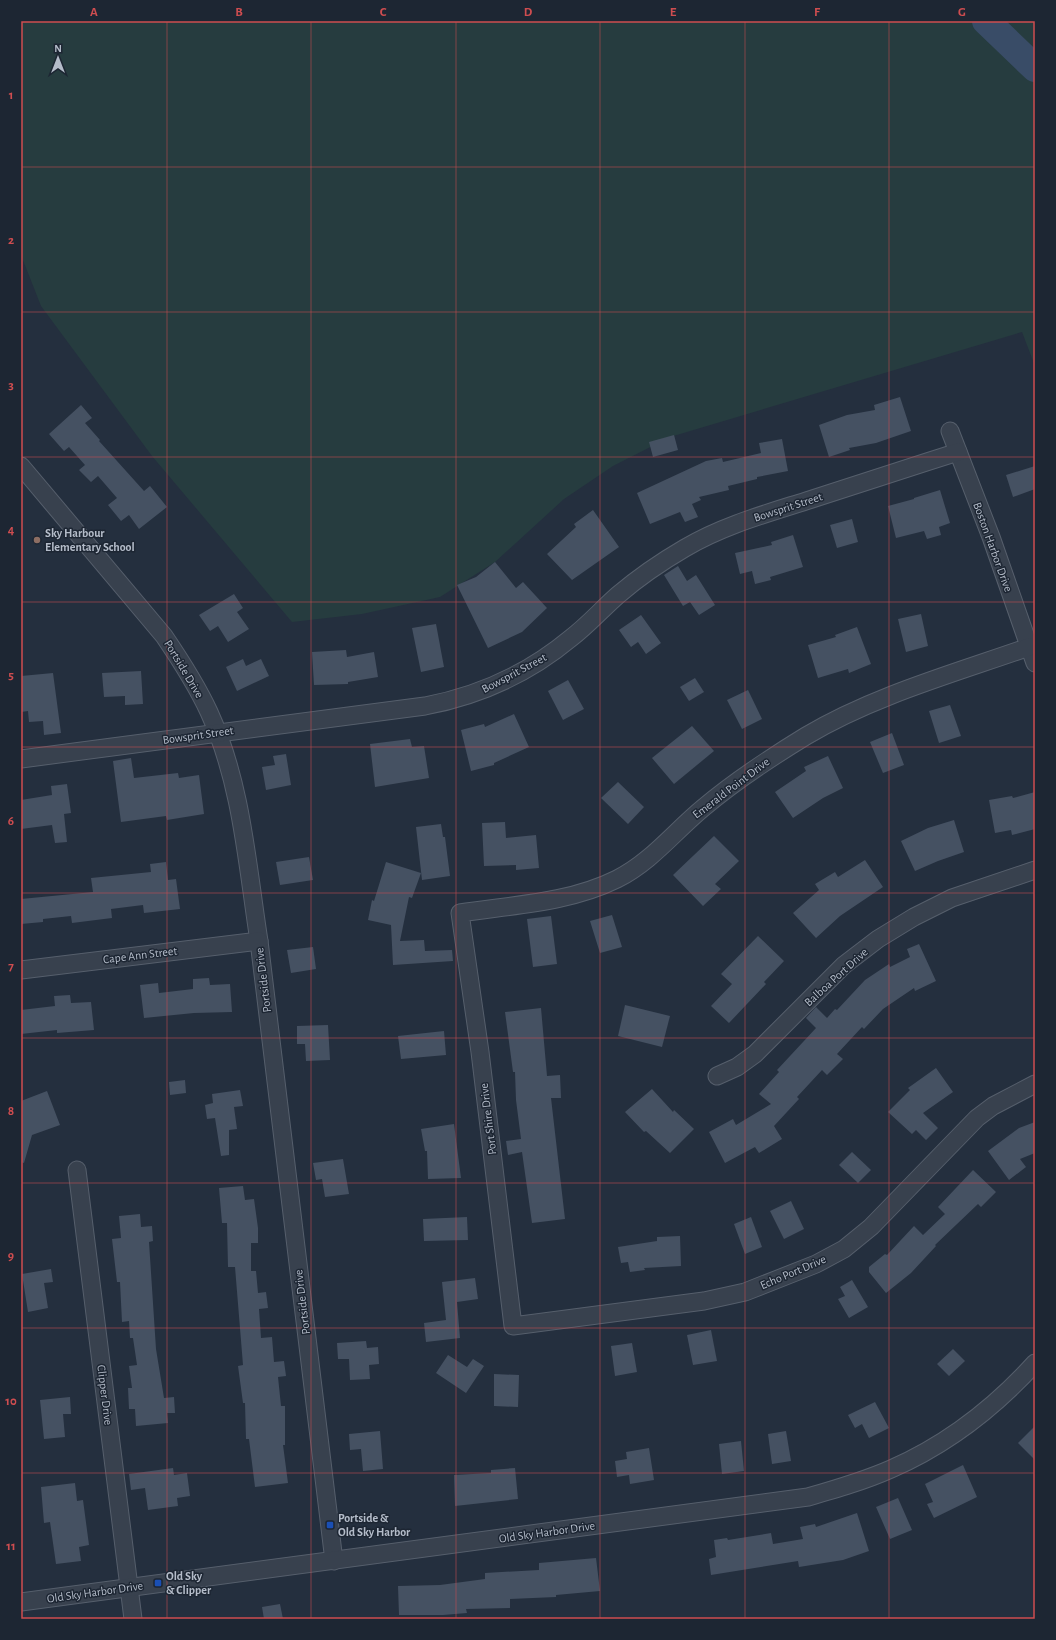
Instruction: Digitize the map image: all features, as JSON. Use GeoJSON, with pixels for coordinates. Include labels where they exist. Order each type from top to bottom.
{"type":"FeatureCollection","features":[{"type":"Feature","properties":{"kind":"street","name":"Boston Harbor Drive"},"geometry":{"type":"LineString","coordinates":[[950,431],[991,537],[1035,663]]}},
{"type":"Feature","properties":{"kind":"street","name":"Bowsprit Street"},"geometry":{"type":"LineString","coordinates":[[21,759],[425,706],[476,693],[493,686],[548,656],[572,638],[618,595],[651,569],[686,547],[723,529],[762,515],[958,452]]}},
{"type":"Feature","properties":{"kind":"street","name":"Portside Drive"},"geometry":{"type":"LineString","coordinates":[[21,466],[164,636],[183,664],[209,712],[237,798],[259,941],[334,1561]]}},
{"type":"Feature","properties":{"kind":"street","name":"Emerald Point Drive"},"geometry":{"type":"LineString","coordinates":[[460,913],[562,898],[582,893],[618,879],[651,857],[702,808],[753,769],[808,735],[865,707],[925,682],[1029,647]]}},
{"type":"Feature","properties":{"kind":"street","name":"Balboa Port Drive"},"geometry":{"type":"LineString","coordinates":[[717,1076],[737,1067],[755,1054],[844,966],[878,939],[914,917],[952,898],[1035,870]]}},
{"type":"Feature","properties":{"kind":"street","name":"Port Shire Drive"},"geometry":{"type":"LineString","coordinates":[[460,913],[480,1052],[513,1326]]}},
{"type":"Feature","properties":{"kind":"street","name":"Cape Ann Street"},"geometry":{"type":"LineString","coordinates":[[21,970],[259,941]]}},
{"type":"Feature","properties":{"kind":"street","name":"Echo Port Drive"},"geometry":{"type":"LineString","coordinates":[[513,1326],[704,1301],[745,1292],[816,1264],[844,1248],[871,1227],[977,1118],[993,1106],[1035,1084]]}},
{"type":"Feature","properties":{"kind":"street","name":"Clipper Drive"},"geometry":{"type":"LineString","coordinates":[[77,1170],[133,1619]]}},
{"type":"Feature","properties":{"kind":"street","name":"Old Sky Harbor Drive"},"geometry":{"type":"LineString","coordinates":[[21,1602],[808,1497],[851,1485],[892,1469],[931,1448],[968,1423],[998,1400],[1034,1366]]}},
{"type":"Feature","properties":{"kind":"green space"},"geometry":{"type":"Polygon","coordinates":[[[21,21],[1035,21],[1035,366],[1022,332],[670,437],[613,466],[564,499],[495,562],[440,597],[362,614],[292,622],[152,456],[41,306],[21,255],[21,21]]]}},
{"type":"Feature","properties":{"kind":"building"},"geometry":{"type":"Polygon","coordinates":[[[900,397],[911,431],[876,443],[849,448],[850,450],[829,457],[819,425],[847,415],[875,410],[874,405],[900,397]]]}},
{"type":"Feature","properties":{"kind":"building"},"geometry":{"type":"Polygon","coordinates":[[[81,405],[92,418],[85,423],[100,440],[99,441],[144,491],[150,486],[167,507],[139,529],[129,515],[121,521],[108,505],[117,498],[98,476],[91,482],[79,470],[85,465],[69,447],[64,451],[49,434],[81,405]]]}},
{"type":"Feature","properties":{"kind":"building"},"geometry":{"type":"Polygon","coordinates":[[[674,435],[678,450],[653,457],[649,442],[674,435]]]}},
{"type":"Feature","properties":{"kind":"building"},"geometry":{"type":"Polygon","coordinates":[[[782,439],[788,471],[757,477],[757,479],[728,486],[729,490],[699,497],[701,500],[692,504],[698,517],[685,522],[680,512],[650,524],[637,493],[706,461],[722,458],[723,462],[761,453],[759,443],[782,439]]]}},
{"type":"Feature","properties":{"kind":"building"},"geometry":{"type":"Polygon","coordinates":[[[1035,466],[1035,489],[1013,497],[1006,475],[1035,466]]]}},
{"type":"Feature","properties":{"kind":"building"},"geometry":{"type":"Polygon","coordinates":[[[940,490],[950,523],[939,527],[941,535],[927,539],[924,531],[896,538],[888,506],[940,490]]]}},
{"type":"Feature","properties":{"kind":"building"},"geometry":{"type":"Polygon","coordinates":[[[593,510],[619,547],[572,580],[547,554],[576,527],[574,524],[593,510]]]}},
{"type":"Feature","properties":{"kind":"building"},"geometry":{"type":"Polygon","coordinates":[[[852,519],[858,542],[837,548],[830,525],[852,519]]]}},
{"type":"Feature","properties":{"kind":"building"},"geometry":{"type":"Polygon","coordinates":[[[793,535],[803,567],[770,577],[771,580],[755,584],[752,571],[740,574],[735,553],[772,545],[771,542],[793,535]]]}},
{"type":"Feature","properties":{"kind":"building"},"geometry":{"type":"Polygon","coordinates":[[[495,562],[516,588],[523,582],[547,608],[522,632],[488,648],[457,585],[476,577],[495,562]]]}},
{"type":"Feature","properties":{"kind":"building"},"geometry":{"type":"Polygon","coordinates":[[[678,566],[687,581],[696,575],[715,605],[699,615],[690,602],[683,606],[664,575],[678,566]]]}},
{"type":"Feature","properties":{"kind":"building"},"geometry":{"type":"Polygon","coordinates":[[[234,594],[243,608],[237,612],[249,629],[228,642],[218,626],[210,631],[199,615],[234,594]]]}},
{"type":"Feature","properties":{"kind":"building"},"geometry":{"type":"Polygon","coordinates":[[[921,614],[928,646],[906,652],[898,619],[921,614]]]}},
{"type":"Feature","properties":{"kind":"building"},"geometry":{"type":"Polygon","coordinates":[[[641,615],[661,643],[646,654],[638,642],[631,647],[619,630],[641,615]]]}},
{"type":"Feature","properties":{"kind":"building"},"geometry":{"type":"Polygon","coordinates":[[[436,624],[444,667],[421,672],[412,628],[436,624]]]}},
{"type":"Feature","properties":{"kind":"building"},"geometry":{"type":"Polygon","coordinates":[[[857,627],[871,664],[849,673],[848,669],[818,678],[808,645],[836,637],[835,635],[857,627]]]}},
{"type":"Feature","properties":{"kind":"building"},"geometry":{"type":"Polygon","coordinates":[[[346,650],[347,657],[374,652],[378,677],[348,682],[348,684],[314,685],[312,652],[346,650]]]}},
{"type":"Feature","properties":{"kind":"building"},"geometry":{"type":"Polygon","coordinates":[[[243,659],[246,666],[261,659],[269,676],[237,691],[226,667],[243,659]]]}},
{"type":"Feature","properties":{"kind":"building"},"geometry":{"type":"Polygon","coordinates":[[[141,671],[143,704],[125,705],[125,696],[104,697],[102,673],[141,671]]]}},
{"type":"Feature","properties":{"kind":"building"},"geometry":{"type":"Polygon","coordinates":[[[53,673],[61,733],[44,735],[43,721],[29,722],[28,711],[21,712],[21,676],[53,673]]]}},
{"type":"Feature","properties":{"kind":"building"},"geometry":{"type":"Polygon","coordinates":[[[695,678],[704,692],[689,701],[680,687],[695,678]]]}},
{"type":"Feature","properties":{"kind":"building"},"geometry":{"type":"Polygon","coordinates":[[[568,680],[584,709],[563,720],[548,691],[568,680]]]}},
{"type":"Feature","properties":{"kind":"building"},"geometry":{"type":"Polygon","coordinates":[[[748,690],[762,719],[742,729],[727,700],[748,690]]]}},
{"type":"Feature","properties":{"kind":"building"},"geometry":{"type":"Polygon","coordinates":[[[950,705],[961,736],[939,743],[929,711],[950,705]]]}},
{"type":"Feature","properties":{"kind":"building"},"geometry":{"type":"Polygon","coordinates":[[[514,714],[529,747],[494,763],[494,765],[471,771],[461,730],[484,724],[485,727],[514,714]]]}},
{"type":"Feature","properties":{"kind":"building"},"geometry":{"type":"Polygon","coordinates":[[[692,726],[714,751],[674,784],[652,758],[692,726]]]}},
{"type":"Feature","properties":{"kind":"building"},"geometry":{"type":"Polygon","coordinates":[[[892,733],[904,765],[883,773],[870,742],[892,733]]]}},
{"type":"Feature","properties":{"kind":"building"},"geometry":{"type":"Polygon","coordinates":[[[410,739],[412,747],[424,746],[429,778],[375,787],[370,744],[410,739]]]}},
{"type":"Feature","properties":{"kind":"building"},"geometry":{"type":"Polygon","coordinates":[[[286,754],[291,785],[266,790],[262,767],[275,765],[273,756],[286,754]]]}},
{"type":"Feature","properties":{"kind":"building"},"geometry":{"type":"Polygon","coordinates":[[[828,756],[843,788],[823,798],[793,818],[775,792],[806,771],[804,767],[828,756]]]}},
{"type":"Feature","properties":{"kind":"building"},"geometry":{"type":"Polygon","coordinates":[[[131,758],[134,778],[178,773],[179,778],[199,775],[204,814],[167,820],[166,816],[121,822],[113,761],[131,758]]]}},
{"type":"Feature","properties":{"kind":"building"},"geometry":{"type":"Polygon","coordinates":[[[618,782],[644,807],[628,824],[601,798],[618,782]]]}},
{"type":"Feature","properties":{"kind":"building"},"geometry":{"type":"Polygon","coordinates":[[[67,784],[71,813],[64,814],[67,842],[55,843],[52,825],[21,829],[21,800],[52,795],[51,786],[67,784]]]}},
{"type":"Feature","properties":{"kind":"building"},"geometry":{"type":"Polygon","coordinates":[[[1035,792],[1035,829],[1012,835],[1011,830],[995,833],[989,800],[1012,796],[1013,798],[1035,792]]]}},
{"type":"Feature","properties":{"kind":"building"},"geometry":{"type":"Polygon","coordinates":[[[954,820],[964,852],[915,871],[901,841],[928,828],[954,820]]]}},
{"type":"Feature","properties":{"kind":"building"},"geometry":{"type":"Polygon","coordinates":[[[505,822],[506,838],[536,835],[539,868],[516,870],[516,865],[484,866],[482,823],[505,822]]]}},
{"type":"Feature","properties":{"kind":"building"},"geometry":{"type":"Polygon","coordinates":[[[441,824],[443,837],[445,837],[450,876],[422,880],[416,827],[441,824]]]}},
{"type":"Feature","properties":{"kind":"building"},"geometry":{"type":"Polygon","coordinates":[[[714,836],[739,861],[715,884],[721,889],[703,906],[673,875],[714,836]]]}},
{"type":"Feature","properties":{"kind":"building"},"geometry":{"type":"Polygon","coordinates":[[[309,857],[313,880],[280,885],[276,862],[309,857]]]}},
{"type":"Feature","properties":{"kind":"building"},"geometry":{"type":"Polygon","coordinates":[[[865,860],[883,887],[840,916],[816,938],[793,913],[819,890],[815,884],[835,872],[838,877],[865,860]]]}},
{"type":"Feature","properties":{"kind":"building"},"geometry":{"type":"Polygon","coordinates":[[[166,862],[168,880],[176,879],[180,909],[144,913],[143,905],[111,909],[112,918],[72,923],[71,916],[43,919],[43,922],[21,924],[21,899],[93,892],[91,878],[151,872],[150,864],[166,862]]]}},
{"type":"Feature","properties":{"kind":"building"},"geometry":{"type":"Polygon","coordinates":[[[386,862],[421,873],[412,898],[409,897],[400,941],[424,940],[425,951],[452,950],[453,961],[393,965],[391,925],[368,920],[372,900],[374,901],[386,862]]]}},
{"type":"Feature","properties":{"kind":"building"},"geometry":{"type":"Polygon","coordinates":[[[612,915],[622,947],[600,953],[590,921],[612,915]]]}},
{"type":"Feature","properties":{"kind":"building"},"geometry":{"type":"Polygon","coordinates":[[[551,916],[557,964],[533,967],[527,919],[551,916]]]}},
{"type":"Feature","properties":{"kind":"building"},"geometry":{"type":"Polygon","coordinates":[[[758,936],[784,961],[764,982],[766,984],[729,1023],[711,1006],[732,984],[721,974],[758,936]]]}},
{"type":"Feature","properties":{"kind":"building"},"geometry":{"type":"Polygon","coordinates":[[[919,944],[936,981],[915,991],[914,988],[883,1009],[864,1029],[862,1027],[837,1054],[843,1059],[827,1075],[822,1070],[797,1097],[799,1099],[774,1126],[782,1139],[759,1153],[755,1147],[725,1163],[709,1132],[733,1119],[736,1125],[771,1104],[759,1094],[779,1072],[777,1070],[816,1028],[806,1018],[816,1007],[827,1018],[835,1009],[837,1010],[865,980],[889,964],[890,967],[910,957],[907,949],[919,944]]]}},
{"type":"Feature","properties":{"kind":"building"},"geometry":{"type":"Polygon","coordinates":[[[313,947],[316,969],[291,973],[287,950],[313,947]]]}},
{"type":"Feature","properties":{"kind":"building"},"geometry":{"type":"Polygon","coordinates":[[[209,978],[210,985],[230,984],[232,1012],[194,1013],[144,1018],[140,985],[158,983],[159,993],[193,989],[193,979],[209,978]]]}},
{"type":"Feature","properties":{"kind":"building"},"geometry":{"type":"Polygon","coordinates":[[[70,995],[71,1003],[91,1002],[94,1030],[57,1033],[57,1030],[21,1034],[21,1010],[55,1006],[54,996],[70,995]]]}},
{"type":"Feature","properties":{"kind":"building"},"geometry":{"type":"Polygon","coordinates":[[[625,1005],[670,1016],[662,1047],[618,1036],[625,1005]]]}},
{"type":"Feature","properties":{"kind":"building"},"geometry":{"type":"Polygon","coordinates":[[[541,1008],[547,1076],[560,1075],[561,1098],[551,1098],[565,1219],[532,1223],[522,1152],[508,1155],[506,1141],[521,1139],[516,1100],[515,1072],[513,1072],[505,1012],[541,1008]]]}},
{"type":"Feature","properties":{"kind":"building"},"geometry":{"type":"Polygon","coordinates":[[[328,1025],[330,1060],[306,1061],[305,1044],[297,1044],[297,1026],[328,1025]]]}},
{"type":"Feature","properties":{"kind":"building"},"geometry":{"type":"Polygon","coordinates":[[[444,1031],[446,1055],[401,1059],[398,1036],[444,1031]]]}},
{"type":"Feature","properties":{"kind":"building"},"geometry":{"type":"Polygon","coordinates":[[[936,1068],[953,1092],[923,1113],[938,1128],[926,1140],[916,1130],[912,1134],[888,1112],[910,1090],[908,1088],[936,1068]]]}},
{"type":"Feature","properties":{"kind":"building"},"geometry":{"type":"Polygon","coordinates":[[[185,1080],[186,1093],[170,1095],[169,1082],[185,1080]]]}},
{"type":"Feature","properties":{"kind":"building"},"geometry":{"type":"Polygon","coordinates":[[[652,1089],[673,1112],[674,1110],[694,1129],[670,1153],[646,1131],[644,1132],[625,1112],[652,1089]]]}},
{"type":"Feature","properties":{"kind":"building"},"geometry":{"type":"Polygon","coordinates":[[[240,1090],[243,1106],[234,1107],[237,1129],[229,1130],[229,1155],[221,1156],[215,1118],[207,1119],[205,1105],[213,1103],[212,1094],[240,1090]]]}},
{"type":"Feature","properties":{"kind":"building"},"geometry":{"type":"Polygon","coordinates":[[[47,1091],[60,1125],[32,1135],[24,1163],[21,1162],[21,1101],[47,1091]]]}},
{"type":"Feature","properties":{"kind":"building"},"geometry":{"type":"Polygon","coordinates":[[[1035,1122],[1035,1153],[1020,1159],[1026,1167],[1009,1180],[988,1151],[1019,1128],[1035,1122]]]}},
{"type":"Feature","properties":{"kind":"building"},"geometry":{"type":"Polygon","coordinates":[[[454,1124],[461,1178],[428,1179],[427,1151],[425,1151],[421,1129],[454,1124]]]}},
{"type":"Feature","properties":{"kind":"building"},"geometry":{"type":"Polygon","coordinates":[[[852,1152],[871,1170],[858,1183],[839,1165],[852,1152]]]}},
{"type":"Feature","properties":{"kind":"building"},"geometry":{"type":"Polygon","coordinates":[[[343,1159],[349,1194],[325,1197],[322,1179],[316,1180],[313,1163],[343,1159]]]}},
{"type":"Feature","properties":{"kind":"building"},"geometry":{"type":"Polygon","coordinates":[[[973,1170],[996,1192],[981,1207],[978,1204],[935,1245],[936,1246],[911,1273],[886,1293],[869,1272],[869,1267],[885,1254],[887,1255],[914,1226],[923,1235],[945,1214],[938,1207],[973,1170]]]}},
{"type":"Feature","properties":{"kind":"building"},"geometry":{"type":"Polygon","coordinates":[[[243,1186],[245,1200],[254,1199],[258,1228],[258,1243],[251,1243],[251,1271],[256,1271],[258,1293],[266,1292],[268,1308],[259,1309],[261,1338],[272,1337],[274,1362],[284,1361],[286,1376],[278,1377],[281,1406],[285,1406],[285,1445],[283,1445],[288,1483],[255,1487],[249,1439],[246,1439],[245,1403],[243,1403],[238,1366],[243,1365],[235,1267],[228,1267],[227,1223],[222,1223],[219,1188],[243,1186]]]}},
{"type":"Feature","properties":{"kind":"building"},"geometry":{"type":"Polygon","coordinates":[[[791,1201],[804,1229],[784,1239],[770,1211],[791,1201]]]}},
{"type":"Feature","properties":{"kind":"building"},"geometry":{"type":"Polygon","coordinates":[[[140,1214],[141,1227],[152,1226],[153,1241],[149,1242],[156,1349],[164,1398],[174,1397],[175,1413],[167,1413],[168,1423],[136,1426],[135,1409],[129,1409],[128,1388],[132,1388],[129,1366],[137,1365],[133,1338],[130,1338],[129,1321],[122,1322],[120,1282],[117,1282],[112,1239],[121,1238],[119,1216],[140,1214]]]}},
{"type":"Feature","properties":{"kind":"building"},"geometry":{"type":"Polygon","coordinates":[[[467,1217],[468,1240],[424,1241],[423,1219],[467,1217]]]}},
{"type":"Feature","properties":{"kind":"building"},"geometry":{"type":"Polygon","coordinates":[[[751,1217],[762,1247],[745,1254],[734,1224],[751,1217]]]}},
{"type":"Feature","properties":{"kind":"building"},"geometry":{"type":"Polygon","coordinates":[[[680,1236],[681,1266],[644,1268],[645,1270],[630,1272],[628,1262],[621,1263],[618,1247],[657,1241],[657,1237],[680,1236]]]}},
{"type":"Feature","properties":{"kind":"building"},"geometry":{"type":"Polygon","coordinates":[[[51,1269],[53,1282],[44,1283],[48,1308],[28,1312],[22,1274],[51,1269]]]}},
{"type":"Feature","properties":{"kind":"building"},"geometry":{"type":"Polygon","coordinates":[[[475,1278],[478,1299],[457,1302],[460,1338],[426,1342],[424,1323],[446,1320],[442,1282],[475,1278]]]}},
{"type":"Feature","properties":{"kind":"building"},"geometry":{"type":"Polygon","coordinates":[[[852,1280],[868,1307],[849,1318],[838,1299],[845,1296],[840,1287],[852,1280]]]}},
{"type":"Feature","properties":{"kind":"building"},"geometry":{"type":"Polygon","coordinates":[[[711,1330],[717,1361],[693,1365],[687,1335],[711,1330]]]}},
{"type":"Feature","properties":{"kind":"building"},"geometry":{"type":"Polygon","coordinates":[[[366,1341],[367,1348],[378,1347],[379,1364],[369,1365],[370,1379],[350,1380],[349,1359],[338,1359],[337,1343],[366,1341]]]}},
{"type":"Feature","properties":{"kind":"building"},"geometry":{"type":"Polygon","coordinates":[[[632,1343],[637,1372],[615,1376],[611,1346],[632,1343]]]}},
{"type":"Feature","properties":{"kind":"building"},"geometry":{"type":"Polygon","coordinates":[[[953,1349],[965,1361],[949,1376],[937,1364],[953,1349]]]}},
{"type":"Feature","properties":{"kind":"building"},"geometry":{"type":"Polygon","coordinates":[[[448,1355],[467,1367],[473,1359],[484,1366],[466,1393],[436,1373],[448,1355]]]}},
{"type":"Feature","properties":{"kind":"building"},"geometry":{"type":"Polygon","coordinates":[[[494,1374],[519,1375],[518,1407],[494,1406],[494,1374]]]}},
{"type":"Feature","properties":{"kind":"building"},"geometry":{"type":"Polygon","coordinates":[[[70,1397],[71,1414],[63,1414],[65,1437],[44,1439],[40,1400],[70,1397]]]}},
{"type":"Feature","properties":{"kind":"building"},"geometry":{"type":"Polygon","coordinates":[[[875,1402],[889,1428],[869,1438],[862,1424],[855,1428],[848,1415],[875,1402]]]}},
{"type":"Feature","properties":{"kind":"building"},"geometry":{"type":"Polygon","coordinates":[[[1035,1426],[1035,1460],[1018,1443],[1035,1426]]]}},
{"type":"Feature","properties":{"kind":"building"},"geometry":{"type":"Polygon","coordinates":[[[380,1431],[383,1469],[363,1471],[361,1449],[350,1450],[349,1434],[380,1431]]]}},
{"type":"Feature","properties":{"kind":"building"},"geometry":{"type":"Polygon","coordinates":[[[786,1431],[791,1461],[772,1464],[768,1434],[786,1431]]]}},
{"type":"Feature","properties":{"kind":"building"},"geometry":{"type":"Polygon","coordinates":[[[741,1441],[744,1471],[722,1474],[719,1444],[741,1441]]]}},
{"type":"Feature","properties":{"kind":"building"},"geometry":{"type":"Polygon","coordinates":[[[649,1448],[654,1480],[630,1484],[629,1475],[617,1477],[615,1461],[627,1459],[626,1452],[649,1448]]]}},
{"type":"Feature","properties":{"kind":"building"},"geometry":{"type":"Polygon","coordinates":[[[963,1465],[977,1497],[934,1518],[927,1504],[933,1502],[925,1484],[963,1465]]]}},
{"type":"Feature","properties":{"kind":"building"},"geometry":{"type":"Polygon","coordinates":[[[173,1468],[174,1475],[187,1473],[190,1496],[177,1498],[178,1506],[148,1510],[145,1488],[131,1490],[129,1474],[173,1468]]]}},
{"type":"Feature","properties":{"kind":"building"},"geometry":{"type":"Polygon","coordinates":[[[515,1468],[518,1499],[455,1506],[454,1475],[491,1473],[491,1470],[515,1468]]]}},
{"type":"Feature","properties":{"kind":"building"},"geometry":{"type":"Polygon","coordinates":[[[75,1483],[77,1501],[83,1500],[89,1545],[79,1547],[81,1561],[56,1564],[50,1522],[44,1523],[41,1487],[75,1483]]]}},
{"type":"Feature","properties":{"kind":"building"},"geometry":{"type":"Polygon","coordinates":[[[898,1498],[912,1530],[890,1539],[876,1507],[898,1498]]]}},
{"type":"Feature","properties":{"kind":"building"},"geometry":{"type":"Polygon","coordinates":[[[857,1513],[869,1551],[843,1560],[799,1567],[798,1561],[711,1575],[709,1559],[716,1557],[714,1540],[727,1538],[728,1540],[771,1533],[773,1544],[803,1539],[800,1527],[815,1524],[816,1527],[857,1513]]]}},
{"type":"Feature","properties":{"kind":"building"},"geometry":{"type":"Polygon","coordinates":[[[596,1558],[600,1591],[556,1595],[556,1597],[510,1599],[510,1608],[466,1609],[467,1613],[443,1615],[399,1615],[398,1586],[440,1585],[485,1579],[485,1573],[539,1570],[539,1563],[596,1558]]]}},
{"type":"Feature","properties":{"kind":"building"},"geometry":{"type":"Polygon","coordinates":[[[280,1604],[283,1619],[264,1619],[262,1607],[280,1604]]]}},
{"type":"Feature","properties":{"kind":"waterway"},"geometry":{"type":"LineString","coordinates":[[986,21],[1035,68]]}},
{"type":"Feature","properties":{"kind":"place","name":"Sky Harbour Elementary School"},"geometry":{"type":"Point","coordinates":[37,540]}},
{"type":"Feature","properties":{"kind":"place","name":"Portside & Old Sky Harbor"},"geometry":{"type":"Point","coordinates":[330,1525]}},
{"type":"Feature","properties":{"kind":"place","name":"Old Sky & Clipper"},"geometry":{"type":"Point","coordinates":[158,1583]}}]}
